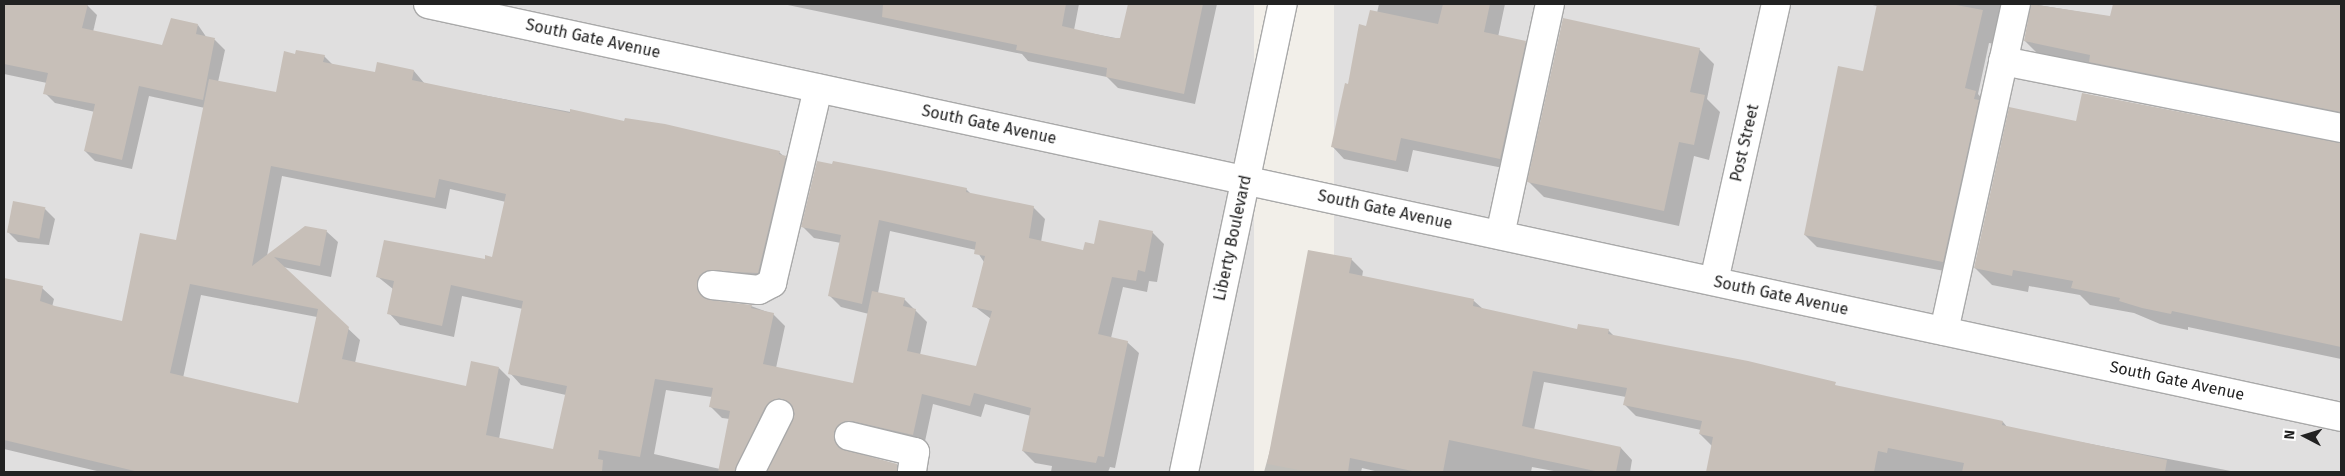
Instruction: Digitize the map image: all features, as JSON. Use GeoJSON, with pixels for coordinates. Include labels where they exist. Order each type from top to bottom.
{"type":"FeatureCollection","features":[{"type":"Feature","properties":{"kind":"street","name":"South Gate Avenue"},"geometry":{"type":"LineString","coordinates":[[428,4],[2341,417]]}},
{"type":"Feature","properties":{"kind":"street","name":"Liberty Boulevard"},"geometry":{"type":"LineString","coordinates":[[1184,472],[1283,4]]}},
{"type":"Feature","properties":{"kind":"street"},"geometry":{"type":"LineString","coordinates":[[1500,235],[1550,4]]}},
{"type":"Feature","properties":{"kind":"street","name":"Post Street"},"geometry":{"type":"LineString","coordinates":[[1714,281],[1776,4]]}},
{"type":"Feature","properties":{"kind":"street"},"geometry":{"type":"LineString","coordinates":[[1944,331],[2016,4]]}},
{"type":"Feature","properties":{"kind":"street"},"geometry":{"type":"LineString","coordinates":[[2003,61],[2341,128]]}},
{"type":"Feature","properties":{"kind":"street"},"geometry":{"type":"LineString","coordinates":[[712,285],[760,290],[772,283],[818,88]]}},
{"type":"Feature","properties":{"kind":"street"},"geometry":{"type":"LineString","coordinates":[[750,472],[779,414]]}},
{"type":"Feature","properties":{"kind":"street"},"geometry":{"type":"LineString","coordinates":[[849,436],[915,452],[912,472]]}},
{"type":"Feature","properties":{"kind":"shaded area"},"geometry":{"type":"Polygon","coordinates":[[[4,4],[1254,4],[1254,472],[4,472],[4,4]]]}},
{"type":"Feature","properties":{"kind":"shaded area"},"geometry":{"type":"Polygon","coordinates":[[[1334,4],[2341,4],[2341,472],[1334,472],[1334,4]]]}},
{"type":"Feature","properties":{"kind":"building"},"geometry":{"type":"Polygon","coordinates":[[[4,4],[88,4],[82,28],[162,45],[171,18],[198,24],[196,34],[215,38],[203,100],[139,86],[122,160],[84,151],[95,104],[43,94],[48,73],[4,64],[4,4]]]}},
{"type":"Feature","properties":{"kind":"building"},"geometry":{"type":"Polygon","coordinates":[[[883,4],[1066,4],[1062,26],[1120,38],[1128,4],[1203,4],[1184,94],[1106,77],[1107,68],[1016,50],[1017,45],[882,17],[883,4]]]}},
{"type":"Feature","properties":{"kind":"building"},"geometry":{"type":"Polygon","coordinates":[[[1443,4],[1490,4],[1484,32],[1526,41],[1500,159],[1401,138],[1396,161],[1331,147],[1345,83],[1348,84],[1359,24],[1366,26],[1370,10],[1438,24],[1443,4]]]}},
{"type":"Feature","properties":{"kind":"building"},"geometry":{"type":"Polygon","coordinates":[[[1877,4],[1951,4],[1983,10],[1965,88],[1976,91],[1974,99],[1979,100],[1943,262],[1804,235],[1838,66],[1863,71],[1877,4]]]}},
{"type":"Feature","properties":{"kind":"building"},"geometry":{"type":"Polygon","coordinates":[[[2031,4],[2110,16],[2113,4],[2341,4],[2341,112],[2089,62],[2090,55],[2024,41],[2031,4]]]}},
{"type":"Feature","properties":{"kind":"building"},"geometry":{"type":"Polygon","coordinates":[[[1563,18],[1700,48],[1690,92],[1705,95],[1694,145],[1679,142],[1664,211],[1527,182],[1563,18]]]}},
{"type":"Feature","properties":{"kind":"building"},"geometry":{"type":"Polygon","coordinates":[[[296,50],[325,55],[323,62],[375,72],[377,62],[414,70],[412,80],[570,113],[570,109],[624,121],[625,118],[665,124],[780,151],[779,154],[786,156],[758,273],[706,271],[699,276],[698,291],[710,300],[752,305],[751,308],[774,313],[763,364],[853,383],[872,291],[905,298],[903,306],[916,309],[907,351],[976,366],[992,311],[972,307],[985,256],[974,254],[976,242],[879,220],[862,304],[828,296],[841,235],[801,227],[817,161],[832,164],[833,161],[967,188],[966,192],[1034,206],[1029,238],[1083,250],[1085,242],[1094,244],[1099,220],[1153,231],[1145,272],[1138,270],[1136,281],[1112,277],[1098,334],[1128,341],[1104,457],[1098,456],[1096,463],[1022,451],[1031,408],[974,393],[970,406],[922,394],[913,435],[852,421],[838,425],[834,432],[839,448],[897,464],[897,472],[767,472],[795,414],[792,405],[779,398],[765,407],[734,472],[718,472],[730,411],[709,407],[713,388],[655,379],[640,457],[599,450],[598,459],[603,460],[602,472],[139,472],[4,440],[4,278],[43,286],[40,301],[122,321],[140,233],[176,240],[209,79],[276,92],[284,51],[295,54],[296,50]],[[271,166],[252,266],[305,226],[327,230],[320,266],[274,257],[349,327],[342,359],[466,386],[471,361],[499,367],[486,435],[553,449],[567,386],[508,374],[523,301],[451,285],[442,326],[387,314],[394,281],[376,277],[384,240],[485,259],[485,255],[492,257],[506,194],[439,179],[435,198],[271,166]],[[190,284],[170,373],[298,403],[318,309],[190,284]]]}},
{"type":"Feature","properties":{"kind":"building"},"geometry":{"type":"Polygon","coordinates":[[[2082,93],[2341,143],[2341,347],[2172,311],[2171,314],[2142,308],[2119,301],[2120,298],[2071,288],[2073,281],[2013,270],[2012,276],[1974,268],[2009,107],[2076,121],[2082,93]]]}},
{"type":"Feature","properties":{"kind":"building"},"geometry":{"type":"Polygon","coordinates":[[[13,201],[45,207],[39,239],[7,232],[13,201]]]}},
{"type":"Feature","properties":{"kind":"building"},"geometry":{"type":"Polygon","coordinates":[[[1308,250],[1352,258],[1349,273],[1474,299],[1473,306],[1577,329],[1578,324],[1609,329],[1608,334],[1748,361],[1836,382],[1835,385],[2003,421],[2002,425],[2167,460],[2165,472],[1962,472],[1964,463],[1888,448],[1887,453],[1878,451],[1874,472],[1706,472],[1713,437],[1699,434],[1702,421],[1623,405],[1627,388],[1533,371],[1522,426],[1621,447],[1616,472],[1600,472],[1449,440],[1443,472],[1417,472],[1350,458],[1348,472],[1309,472],[1267,464],[1308,250]]]}}]}
